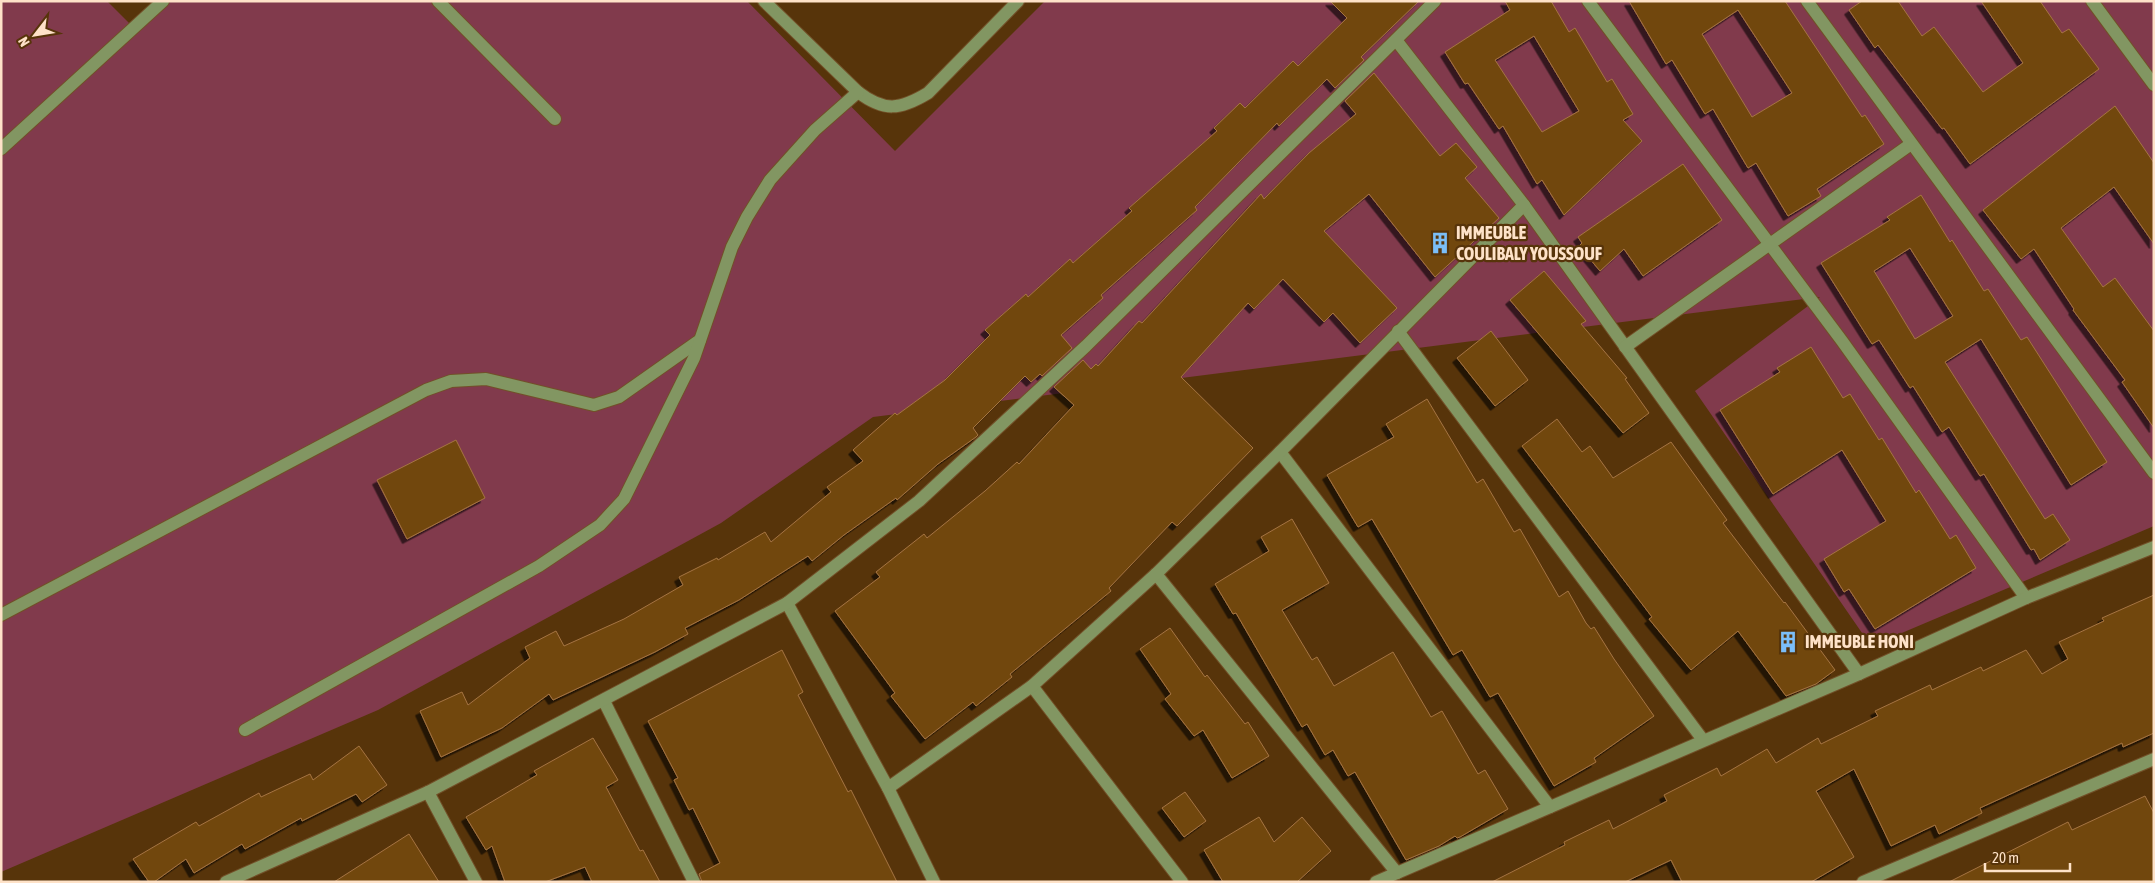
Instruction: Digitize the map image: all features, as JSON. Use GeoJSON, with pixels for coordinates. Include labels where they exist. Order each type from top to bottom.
{"type":"FeatureCollection","features":[{"type":"Feature","properties":{"kind":"street"},"geometry":{"type":"LineString","coordinates":[[1,149],[163,1]]}},
{"type":"Feature","properties":{"kind":"street"},"geometry":{"type":"LineString","coordinates":[[438,1],[555,119]]}},
{"type":"Feature","properties":{"kind":"street"},"geometry":{"type":"LineString","coordinates":[[764,1],[858,92],[871,102],[893,108],[912,103],[928,93],[1018,1]]}},
{"type":"Feature","properties":{"kind":"street"},"geometry":{"type":"LineString","coordinates":[[229,881],[428,792],[787,603],[919,501],[1086,346],[1435,1]]}},
{"type":"Feature","properties":{"kind":"street"},"geometry":{"type":"LineString","coordinates":[[1588,1],[1842,341],[2026,598]]}},
{"type":"Feature","properties":{"kind":"street"},"geometry":{"type":"LineString","coordinates":[[1807,1],[2152,468]]}},
{"type":"Feature","properties":{"kind":"street"},"geometry":{"type":"LineString","coordinates":[[2092,1],[2154,85]]}},
{"type":"Feature","properties":{"kind":"street"},"geometry":{"type":"LineString","coordinates":[[1396,40],[1524,206],[1858,674]]}},
{"type":"Feature","properties":{"kind":"street"},"geometry":{"type":"LineString","coordinates":[[245,730],[539,566],[600,525],[624,499],[694,358],[732,247],[770,180],[815,130],[858,92]]}},
{"type":"Feature","properties":{"kind":"street"},"geometry":{"type":"LineString","coordinates":[[1625,347],[1912,144]]}},
{"type":"Feature","properties":{"kind":"street"},"geometry":{"type":"LineString","coordinates":[[888,788],[1032,686],[1156,574],[1524,206]]}},
{"type":"Feature","properties":{"kind":"street"},"geometry":{"type":"LineString","coordinates":[[1398,331],[1704,740]]}},
{"type":"Feature","properties":{"kind":"street"},"geometry":{"type":"LineString","coordinates":[[1,615],[426,390],[451,381],[486,379],[594,406],[618,397],[700,340]]}},
{"type":"Feature","properties":{"kind":"street"},"geometry":{"type":"LineString","coordinates":[[1280,452],[1550,807]]}},
{"type":"Feature","properties":{"kind":"street"},"geometry":{"type":"LineString","coordinates":[[1376,882],[1858,674],[2026,598],[2154,547]]}},
{"type":"Feature","properties":{"kind":"street"},"geometry":{"type":"LineString","coordinates":[[1156,574],[1397,873]]}},
{"type":"Feature","properties":{"kind":"street"},"geometry":{"type":"LineString","coordinates":[[787,603],[888,788],[934,882]]}},
{"type":"Feature","properties":{"kind":"street"},"geometry":{"type":"LineString","coordinates":[[1032,686],[1182,882]]}},
{"type":"Feature","properties":{"kind":"street"},"geometry":{"type":"LineString","coordinates":[[604,700],[694,882]]}},
{"type":"Feature","properties":{"kind":"street"},"geometry":{"type":"LineString","coordinates":[[1863,882],[2154,759]]}},
{"type":"Feature","properties":{"kind":"street"},"geometry":{"type":"LineString","coordinates":[[428,792],[476,882]]}},
{"type":"Feature","properties":{"kind":"shaded area"},"geometry":{"type":"Polygon","coordinates":[[[1,1],[107,1],[134,28],[161,1],[747,1],[895,151],[1045,1],[2154,1],[2154,526],[1871,646],[1695,391],[1820,297],[873,417],[721,523],[378,710],[1,872],[1,1]]]}},
{"type":"Feature","properties":{"kind":"building"},"geometry":{"type":"Polygon","coordinates":[[[1330,1],[1419,1],[1361,57],[1364,60],[1335,88],[1327,79],[1279,126],[1277,123],[1195,207],[1197,210],[1101,295],[1103,298],[1061,335],[1072,348],[1042,376],[1040,374],[1031,382],[1025,376],[973,428],[978,435],[976,437],[938,464],[897,500],[896,498],[844,535],[812,561],[808,556],[739,600],[685,628],[688,634],[655,652],[553,700],[549,694],[502,728],[441,757],[420,711],[462,692],[468,705],[530,658],[525,647],[556,631],[564,646],[624,619],[683,585],[679,577],[717,558],[718,560],[765,532],[771,542],[831,492],[827,487],[863,461],[853,450],[895,413],[897,415],[945,380],[990,335],[985,330],[1026,294],[1028,297],[1070,259],[1073,263],[1132,211],[1129,208],[1217,131],[1214,128],[1240,103],[1245,108],[1293,61],[1298,66],[1347,18],[1330,1]]]}},
{"type":"Feature","properties":{"kind":"building"},"geometry":{"type":"Polygon","coordinates":[[[1505,1],[1551,1],[1569,32],[1575,28],[1607,82],[1612,79],[1633,114],[1623,120],[1642,141],[1564,215],[1542,180],[1537,184],[1503,126],[1499,129],[1468,83],[1465,84],[1445,52],[1510,10],[1505,1]],[[1534,36],[1495,60],[1542,132],[1579,111],[1534,36]]]}},
{"type":"Feature","properties":{"kind":"building"},"geometry":{"type":"Polygon","coordinates":[[[1629,1],[1785,1],[1862,117],[1865,115],[1884,144],[1817,189],[1821,196],[1788,216],[1756,163],[1748,168],[1713,109],[1705,114],[1672,60],[1666,64],[1629,1]],[[1738,10],[1702,34],[1752,117],[1792,93],[1738,10]]]}},
{"type":"Feature","properties":{"kind":"building"},"geometry":{"type":"Polygon","coordinates":[[[1862,1],[1898,1],[1922,36],[1934,27],[1983,92],[2023,63],[1981,1],[2040,1],[2062,33],[2069,29],[2099,69],[1970,164],[1878,45],[1875,48],[1849,10],[1862,1]]]}},
{"type":"Feature","properties":{"kind":"building"},"geometry":{"type":"Polygon","coordinates":[[[1374,73],[1440,156],[1456,143],[1477,167],[1465,178],[1499,218],[1435,277],[1369,194],[1324,231],[1397,308],[1360,343],[1333,313],[1324,322],[1283,279],[1254,309],[1248,303],[1181,377],[1253,448],[1177,526],[1172,522],[1109,588],[1111,591],[1010,674],[1012,677],[976,706],[973,702],[925,739],[891,696],[895,693],[835,611],[880,577],[876,572],[924,534],[927,538],[985,491],[1017,462],[1019,464],[1074,405],[1054,387],[1083,360],[1091,369],[1096,364],[1098,366],[1139,321],[1142,323],[1261,194],[1264,199],[1309,153],[1356,114],[1345,101],[1374,73]]]}},
{"type":"Feature","properties":{"kind":"building"},"geometry":{"type":"Polygon","coordinates":[[[2115,106],[2154,163],[2154,244],[2114,187],[2061,228],[2103,287],[2115,278],[2154,331],[2154,428],[2122,382],[2125,380],[2073,310],[2034,249],[2021,259],[1983,210],[2115,106]]]}},
{"type":"Feature","properties":{"kind":"building"},"geometry":{"type":"Polygon","coordinates":[[[1683,164],[1722,220],[1643,276],[1624,249],[1600,271],[1579,246],[1582,243],[1578,237],[1683,164]]]}},
{"type":"Feature","properties":{"kind":"building"},"geometry":{"type":"Polygon","coordinates":[[[1921,195],[1950,242],[1952,240],[1984,291],[1988,289],[2021,340],[2027,337],[2107,462],[2071,485],[1981,339],[1945,362],[2045,519],[2053,514],[2070,540],[2040,560],[2034,549],[2031,550],[1984,474],[1980,476],[1949,427],[1942,432],[1913,386],[1910,388],[1879,340],[1872,344],[1821,263],[1890,220],[1887,217],[1921,195]],[[1910,248],[1874,271],[1915,339],[1953,316],[1910,248]]]}},
{"type":"Feature","properties":{"kind":"building"},"geometry":{"type":"Polygon","coordinates":[[[1544,271],[1586,321],[1581,324],[1627,378],[1625,379],[1649,413],[1623,433],[1510,300],[1544,271]]]}},
{"type":"Feature","properties":{"kind":"building"},"geometry":{"type":"Polygon","coordinates":[[[1491,331],[1528,380],[1495,406],[1457,358],[1491,331]]]}},
{"type":"Feature","properties":{"kind":"building"},"geometry":{"type":"Polygon","coordinates":[[[1811,347],[1843,398],[1850,394],[1879,440],[1882,438],[1916,493],[1919,490],[1950,539],[1956,535],[1976,568],[1875,629],[1849,589],[1844,592],[1824,559],[1886,521],[1842,450],[1773,494],[1720,410],[1780,372],[1777,368],[1811,347]]]}},
{"type":"Feature","properties":{"kind":"building"},"geometry":{"type":"Polygon","coordinates":[[[1427,399],[1477,483],[1483,479],[1514,532],[1520,529],[1559,597],[1568,591],[1586,623],[1591,629],[1594,627],[1654,716],[1594,758],[1596,762],[1554,786],[1498,693],[1490,697],[1462,650],[1453,655],[1372,519],[1358,527],[1327,475],[1394,437],[1386,424],[1427,399]]]}},
{"type":"Feature","properties":{"kind":"building"},"geometry":{"type":"Polygon","coordinates":[[[1557,419],[1582,452],[1590,446],[1613,478],[1671,442],[1727,520],[1723,523],[1835,670],[1816,684],[1786,696],[1738,631],[1691,670],[1649,619],[1652,617],[1522,446],[1557,419]]]}},
{"type":"Feature","properties":{"kind":"building"},"geometry":{"type":"Polygon","coordinates":[[[456,440],[485,498],[407,539],[377,480],[456,440]]]}},
{"type":"Feature","properties":{"kind":"building"},"geometry":{"type":"Polygon","coordinates":[[[1292,519],[1329,583],[1282,610],[1312,660],[1317,657],[1334,686],[1393,652],[1431,717],[1442,711],[1478,774],[1485,770],[1508,809],[1460,837],[1457,838],[1455,836],[1439,846],[1406,860],[1355,772],[1348,776],[1333,750],[1325,755],[1307,724],[1302,727],[1236,613],[1233,614],[1215,584],[1269,551],[1261,537],[1292,519]]]}},
{"type":"Feature","properties":{"kind":"building"},"geometry":{"type":"Polygon","coordinates":[[[2154,595],[2154,733],[2123,747],[2122,743],[1980,808],[1982,813],[1939,834],[1935,825],[1891,846],[1854,769],[1816,791],[1854,857],[1811,882],[1682,882],[1671,860],[1625,882],[1492,882],[1565,845],[1564,842],[1609,820],[1613,829],[1667,801],[1664,795],[1717,768],[1721,776],[1767,749],[1776,763],[1818,738],[1821,744],[1878,716],[1875,711],[1930,685],[1932,690],[1981,667],[1983,671],[2026,650],[2042,674],[2068,659],[2059,642],[2104,621],[2102,618],[2154,595]]]}},
{"type":"Feature","properties":{"kind":"building"},"geometry":{"type":"Polygon","coordinates":[[[1170,628],[1205,677],[1207,675],[1245,724],[1248,722],[1269,756],[1232,778],[1203,730],[1194,736],[1165,699],[1171,694],[1140,649],[1170,628]]]}},
{"type":"Feature","properties":{"kind":"building"},"geometry":{"type":"Polygon","coordinates":[[[782,650],[803,692],[798,695],[848,792],[851,790],[897,882],[702,882],[699,874],[720,863],[693,808],[689,810],[674,780],[678,778],[648,721],[782,650]]]}},
{"type":"Feature","properties":{"kind":"building"},"geometry":{"type":"Polygon","coordinates":[[[593,738],[618,780],[606,787],[640,851],[643,850],[660,882],[592,882],[585,867],[545,882],[505,882],[492,846],[486,850],[466,817],[537,775],[534,771],[593,738]]]}},
{"type":"Feature","properties":{"kind":"building"},"geometry":{"type":"Polygon","coordinates":[[[359,746],[387,785],[362,802],[356,794],[302,821],[301,818],[245,849],[242,844],[194,873],[186,859],[154,882],[149,882],[133,859],[196,822],[199,826],[259,793],[261,797],[310,774],[313,780],[359,746]]]}},
{"type":"Feature","properties":{"kind":"building"},"geometry":{"type":"Polygon","coordinates":[[[1185,792],[1206,821],[1184,837],[1162,808],[1185,792]]]}},
{"type":"Feature","properties":{"kind":"building"},"geometry":{"type":"Polygon","coordinates":[[[2145,796],[2154,813],[2154,882],[1949,882],[2068,822],[2072,830],[2145,796]]]}},
{"type":"Feature","properties":{"kind":"building"},"geometry":{"type":"Polygon","coordinates":[[[1259,817],[1274,842],[1302,817],[1331,851],[1297,882],[1223,882],[1204,850],[1259,817]]]}},
{"type":"Feature","properties":{"kind":"building"},"geometry":{"type":"Polygon","coordinates":[[[409,834],[439,882],[334,882],[409,834]]]}},
{"type":"Feature","properties":{"kind":"place","name":"IMMEUBLE COULIBALY YOUSSOUF"},"geometry":{"type":"Point","coordinates":[1440,243]}},
{"type":"Feature","properties":{"kind":"place","name":"IMMEUBLE HONI"},"geometry":{"type":"Point","coordinates":[1788,642]}}]}
